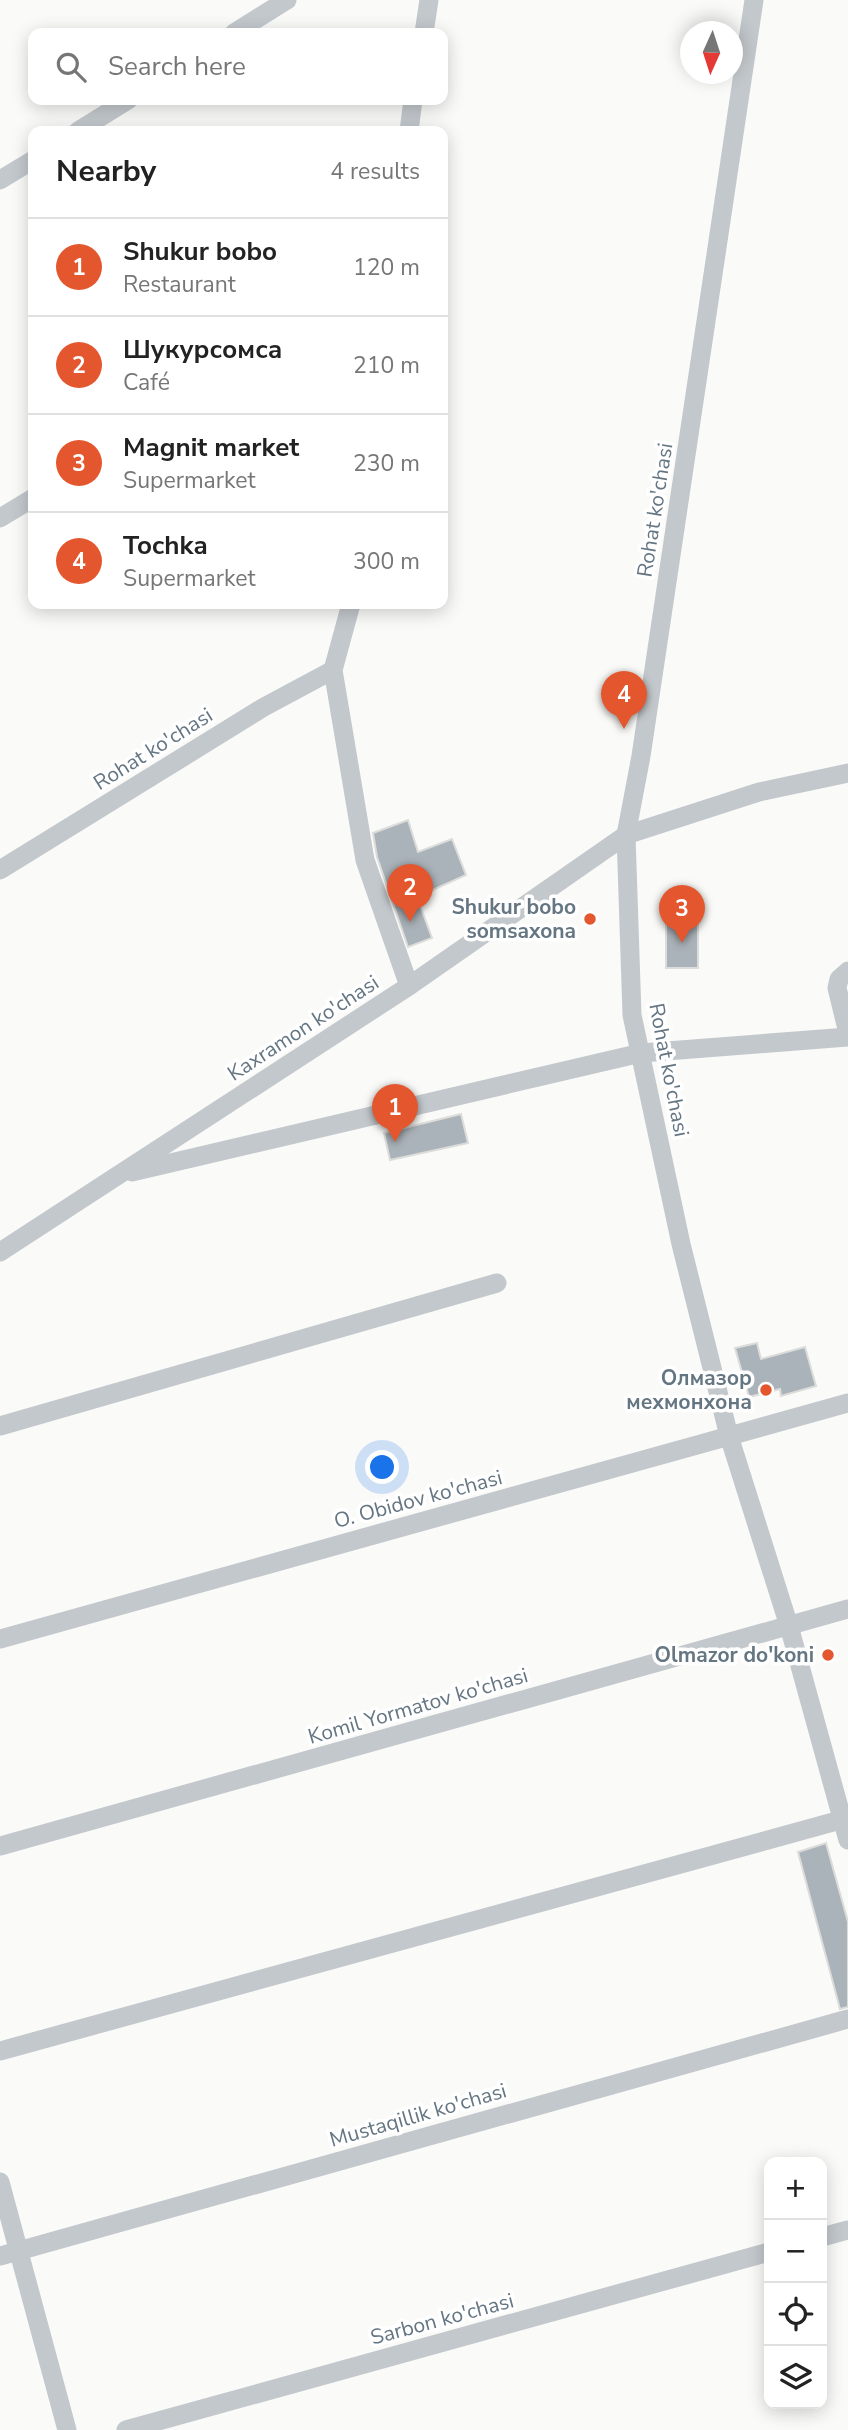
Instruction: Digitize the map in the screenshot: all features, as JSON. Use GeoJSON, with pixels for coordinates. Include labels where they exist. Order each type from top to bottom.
{"type":"FeatureCollection","features":[{"type":"Feature","properties":{"kind":"street"},"geometry":{"type":"LineString","coordinates":[[242,28],[287,0]]}},
{"type":"Feature","properties":{"kind":"street"},"geometry":{"type":"LineString","coordinates":[[425,28],[429,0]]}},
{"type":"Feature","properties":{"kind":"street","name":"Rohat ko'chasi"},"geometry":{"type":"LineString","coordinates":[[754,0],[641,757],[626,835],[632,1015],[681,1244],[729,1436],[789,1626],[845,1819],[848,1840]]}},
{"type":"Feature","properties":{"kind":"street"},"geometry":{"type":"LineString","coordinates":[[86,126],[120,105]]}},
{"type":"Feature","properties":{"kind":"street"},"geometry":{"type":"LineString","coordinates":[[409,126],[412,105]]}},
{"type":"Feature","properties":{"kind":"street"},"geometry":{"type":"LineString","coordinates":[[0,180],[28,163]]}},
{"type":"Feature","properties":{"kind":"street"},"geometry":{"type":"LineString","coordinates":[[0,518],[28,501]]}},
{"type":"Feature","properties":{"kind":"street"},"geometry":{"type":"LineString","coordinates":[[350,609],[332,670],[365,860],[409,986]]}},
{"type":"Feature","properties":{"kind":"street","name":"Rohat ko'chasi"},"geometry":{"type":"LineString","coordinates":[[0,870],[264,707],[332,670]]}},
{"type":"Feature","properties":{"kind":"street","name":"Kaxramon ko'chasi"},"geometry":{"type":"LineString","coordinates":[[0,1252],[409,986],[626,835],[760,792],[848,773]]}},
{"type":"Feature","properties":{"kind":"street"},"geometry":{"type":"LineString","coordinates":[[118,1176],[641,1053],[848,1035],[837,988],[839,979],[848,971]]}},
{"type":"Feature","properties":{"kind":"street"},"geometry":{"type":"LineString","coordinates":[[0,1426],[497,1283]]}},
{"type":"Feature","properties":{"kind":"street","name":"O. Obidov ko'chasi"},"geometry":{"type":"LineString","coordinates":[[0,1639],[848,1403]]}},
{"type":"Feature","properties":{"kind":"street","name":"Komil Yormatov ko'chasi"},"geometry":{"type":"LineString","coordinates":[[0,1846],[848,1609]]}},
{"type":"Feature","properties":{"kind":"street"},"geometry":{"type":"LineString","coordinates":[[0,2050],[845,1819]]}},
{"type":"Feature","properties":{"kind":"street","name":"Mustaqillik ko'chasi"},"geometry":{"type":"LineString","coordinates":[[9,2253],[848,2019]]}},
{"type":"Feature","properties":{"kind":"street"},"geometry":{"type":"LineString","coordinates":[[0,2182],[9,2253],[67,2430]]}},
{"type":"Feature","properties":{"kind":"street"},"geometry":{"type":"LineString","coordinates":[[827,2236],[848,2230]]}},
{"type":"Feature","properties":{"kind":"street","name":"Sarbon ko'chasi"},"geometry":{"type":"LineString","coordinates":[[126,2430],[764,2253]]}},
{"type":"Feature","properties":{"kind":"building"},"geometry":{"type":"Polygon","coordinates":[[[408,820],[418,852],[452,839],[466,875],[417,897],[432,938],[408,947],[377,857],[373,833],[408,820]]]}},
{"type":"Feature","properties":{"kind":"building"},"geometry":{"type":"Polygon","coordinates":[[[673,900],[678,918],[698,918],[698,968],[666,968],[666,923],[660,904],[673,900]]]}},
{"type":"Feature","properties":{"kind":"building"},"geometry":{"type":"Polygon","coordinates":[[[461,1114],[468,1143],[390,1160],[384,1133],[461,1114]]]}},
{"type":"Feature","properties":{"kind":"building"},"geometry":{"type":"Polygon","coordinates":[[[757,1343],[761,1359],[805,1347],[816,1386],[781,1396],[780,1389],[749,1397],[735,1348],[757,1343]]]}},
{"type":"Feature","properties":{"kind":"building"},"geometry":{"type":"Polygon","coordinates":[[[826,1843],[848,1922],[848,2007],[840,2009],[798,1852],[826,1843]]]}},
{"type":"Feature","properties":{"kind":"place","name":"Tochka"},"geometry":{"type":"Point","coordinates":[624,729]}},
{"type":"Feature","properties":{"kind":"place","name":"Shukur bobo somsaxona"},"geometry":{"type":"Point","coordinates":[590,919]}},
{"type":"Feature","properties":{"kind":"place","name":"Шукурсомса"},"geometry":{"type":"Point","coordinates":[410,922]}},
{"type":"Feature","properties":{"kind":"place","name":"Magnit market"},"geometry":{"type":"Point","coordinates":[682,943]}},
{"type":"Feature","properties":{"kind":"place","name":"Shukur bobo"},"geometry":{"type":"Point","coordinates":[395,1142]}},
{"type":"Feature","properties":{"kind":"place","name":"Олмазор мехмонхона"},"geometry":{"type":"Point","coordinates":[766,1390]}},
{"type":"Feature","properties":{"kind":"place","name":"Olmazor do'koni"},"geometry":{"type":"Point","coordinates":[828,1655]}}]}
